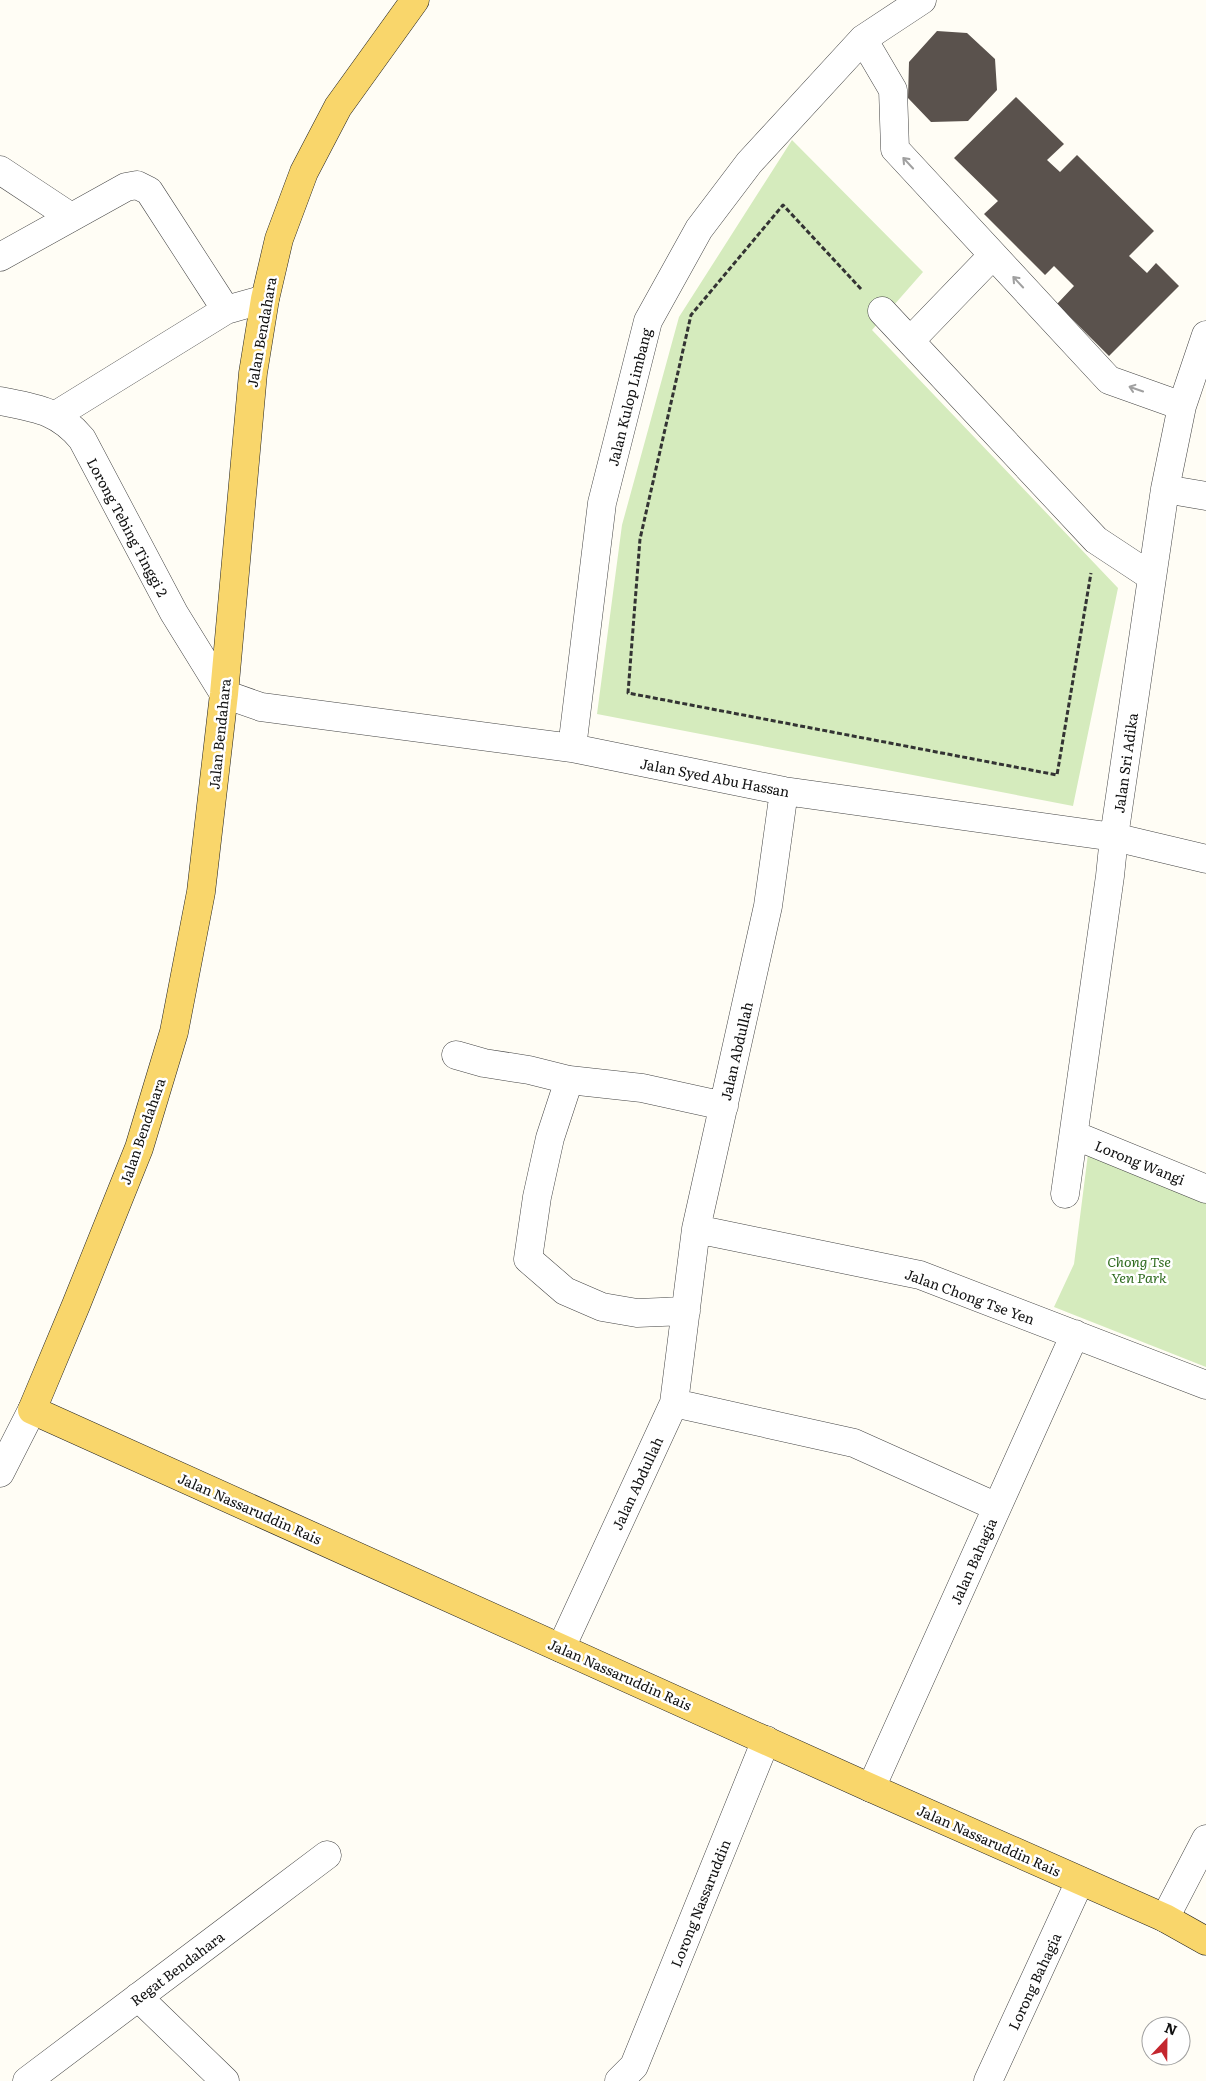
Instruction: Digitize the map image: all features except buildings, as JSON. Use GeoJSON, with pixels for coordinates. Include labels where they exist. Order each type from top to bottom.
{"type":"FeatureCollection","features":[{"type":"Feature","properties":{"kind":"main road","name":"Jalan Bendahara"},"geometry":{"type":"LineString","coordinates":[[32,1410],[139,1148],[174,1032],[201,892],[224,694],[253,373],[265,299],[279,239],[304,172],[338,107],[415,0]]}},
{"type":"Feature","properties":{"kind":"main road","name":"Jalan Nassaruddin Rais"},"geometry":{"type":"LineString","coordinates":[[32,1410],[871,1788],[1165,1918],[1206,1941]]}},
{"type":"Feature","properties":{"kind":"street","name":"Jalan Kulop Limbang"},"geometry":{"type":"LineString","coordinates":[[572,748],[602,504],[648,321],[700,230],[748,162],[863,39],[922,0]]}},
{"type":"Feature","properties":{"kind":"street"},"geometry":{"type":"LineString","coordinates":[[863,39],[893,90],[895,149],[1109,380],[1182,406]]}},
{"type":"Feature","properties":{"kind":"street"},"geometry":{"type":"LineString","coordinates":[[0,170],[71,217]]}},
{"type":"Feature","properties":{"kind":"street"},"geometry":{"type":"LineString","coordinates":[[0,257],[126,187],[137,185],[149,191],[226,310]]}},
{"type":"Feature","properties":{"kind":"street"},"geometry":{"type":"LineString","coordinates":[[910,341],[993,255]]}},
{"type":"Feature","properties":{"kind":"street"},"geometry":{"type":"LineString","coordinates":[[56,416],[226,310],[265,299]]}},
{"type":"Feature","properties":{"kind":"street"},"geometry":{"type":"LineString","coordinates":[[882,311],[1096,540],[1152,577]]}},
{"type":"Feature","properties":{"kind":"street","name":"Jalan Sri Adika"},"geometry":{"type":"LineString","coordinates":[[1065,1194],[1114,837],[1165,489],[1182,406],[1206,335]]}},
{"type":"Feature","properties":{"kind":"street","name":"Lorong Tebing Tinggi 2"},"geometry":{"type":"LineString","coordinates":[[0,402],[34,408],[56,416],[72,427],[82,439],[174,613],[224,694]]}},
{"type":"Feature","properties":{"kind":"street"},"geometry":{"type":"LineString","coordinates":[[1165,489],[1206,496]]}},
{"type":"Feature","properties":{"kind":"street","name":"Jalan Syed Abu Hassan"},"geometry":{"type":"LineString","coordinates":[[224,694],[261,707],[572,748],[784,791],[1114,837],[1206,859]]}},
{"type":"Feature","properties":{"kind":"street","name":"Jalan Abdullah"},"geometry":{"type":"LineString","coordinates":[[560,1648],[674,1402],[696,1229],[768,906],[784,791]]}},
{"type":"Feature","properties":{"kind":"street"},"geometry":{"type":"LineString","coordinates":[[456,1054],[484,1063],[529,1070],[569,1080],[642,1088],[724,1106]]}},
{"type":"Feature","properties":{"kind":"street"},"geometry":{"type":"LineString","coordinates":[[569,1080],[550,1138],[537,1197],[528,1259],[565,1291],[602,1307],[637,1313],[686,1310]]}},
{"type":"Feature","properties":{"kind":"street","name":"Lorong Wangi"},"geometry":{"type":"LineString","coordinates":[[1074,1136],[1206,1189]]}},
{"type":"Feature","properties":{"kind":"street","name":"Jalan Chong Tse Yen"},"geometry":{"type":"LineString","coordinates":[[696,1229],[920,1275],[1206,1385]]}},
{"type":"Feature","properties":{"kind":"street","name":"Jalan Bahagia"},"geometry":{"type":"LineString","coordinates":[[871,1788],[1074,1334]]}},
{"type":"Feature","properties":{"kind":"street"},"geometry":{"type":"LineString","coordinates":[[674,1402],[854,1443],[997,1507]]}},
{"type":"Feature","properties":{"kind":"street","name":"Jalan Bendahara"},"geometry":{"type":"LineString","coordinates":[[0,1473],[32,1410]]}},
{"type":"Feature","properties":{"kind":"street","name":"Lorong Nassaruddin"},"geometry":{"type":"LineString","coordinates":[[627,2073],[766,1740]]}},
{"type":"Feature","properties":{"kind":"street"},"geometry":{"type":"LineString","coordinates":[[1165,1918],[1206,1839]]}},
{"type":"Feature","properties":{"kind":"street","name":"Regat Bendahara"},"geometry":{"type":"LineString","coordinates":[[27,2081],[327,1855]]}},
{"type":"Feature","properties":{"kind":"street","name":"Lorong Bahagia"},"geometry":{"type":"LineString","coordinates":[[988,2081],[1080,1880]]}},
{"type":"Feature","properties":{"kind":"street"},"geometry":{"type":"LineString","coordinates":[[138,1997],[225,2081]]}},
{"type":"Feature","properties":{"kind":"path"},"geometry":{"type":"LineString","coordinates":[[882,311],[783,205],[691,315],[640,539],[628,693],[1057,775],[1096,540]]}},
{"type":"Feature","properties":{"kind":"green space"},"geometry":{"type":"Polygon","coordinates":[[[792,140],[923,272],[872,330],[1118,588],[1073,806],[597,714],[622,525],[679,317],[792,140]]]}},
{"type":"Feature","properties":{"kind":"green space","name":"Chong Tse Yen Park"},"geometry":{"type":"Polygon","coordinates":[[[1088,1154],[1206,1201],[1206,1367],[1054,1307],[1074,1264],[1088,1154]]]}}]}
